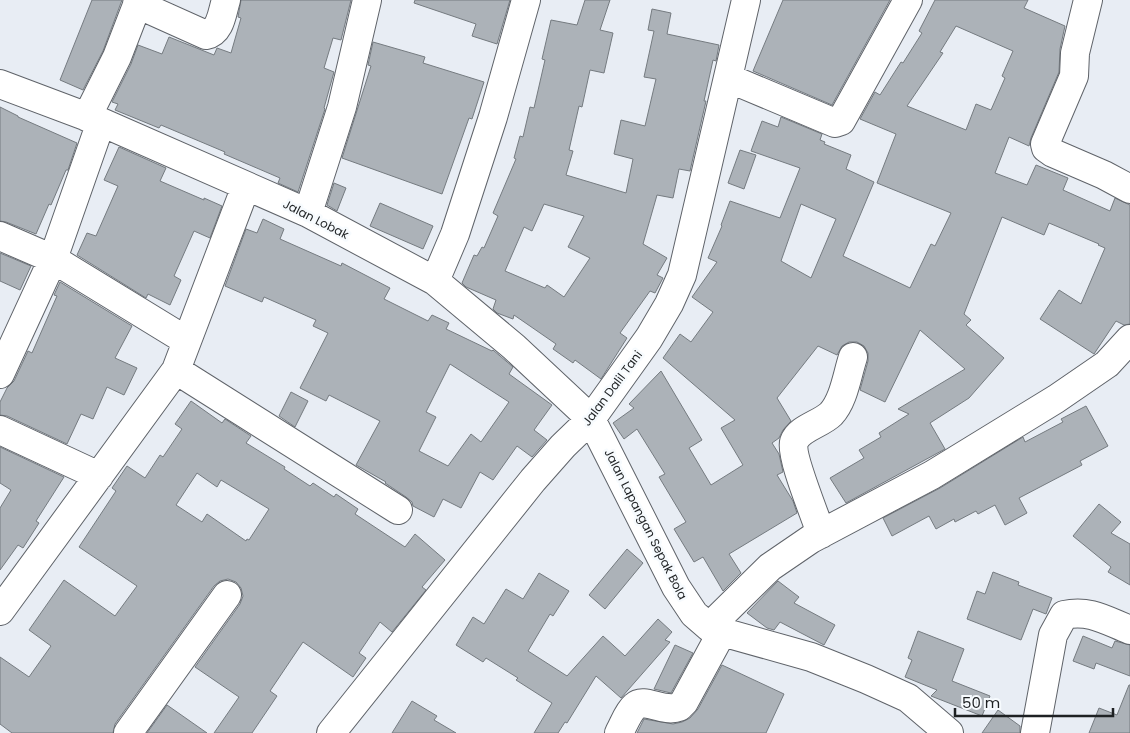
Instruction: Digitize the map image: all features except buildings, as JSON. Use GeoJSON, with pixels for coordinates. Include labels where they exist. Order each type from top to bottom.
{"type":"FeatureCollection","features":[{"type":"Feature","properties":{"kind":"street"},"geometry":{"type":"LineString","coordinates":[[0,374],[53,259],[94,120],[138,2],[206,35],[216,30],[226,0]]}},
{"type":"Feature","properties":{"kind":"street"},"geometry":{"type":"LineString","coordinates":[[308,213],[342,107],[367,0]]}},
{"type":"Feature","properties":{"kind":"street"},"geometry":{"type":"LineString","coordinates":[[435,281],[455,234],[494,118],[526,0]]}},
{"type":"Feature","properties":{"kind":"street","name":"Jalan Dalil Tani"},"geometry":{"type":"LineString","coordinates":[[331,733],[527,488],[563,446],[591,419],[649,338],[670,304],[682,275],[746,0]]}},
{"type":"Feature","properties":{"kind":"street"},"geometry":{"type":"LineString","coordinates":[[728,78],[835,123],[841,122],[908,0]]}},
{"type":"Feature","properties":{"kind":"street"},"geometry":{"type":"LineString","coordinates":[[1088,0],[1075,54],[1074,76],[1045,144],[1046,148],[1053,153],[1104,175],[1130,189]]}},
{"type":"Feature","properties":{"kind":"street","name":"Jalan Lobak"},"geometry":{"type":"LineString","coordinates":[[0,84],[94,120],[308,213],[435,281],[514,347],[591,419]]}},
{"type":"Feature","properties":{"kind":"street"},"geometry":{"type":"LineString","coordinates":[[0,612],[176,370],[246,186]]}},
{"type":"Feature","properties":{"kind":"street"},"geometry":{"type":"LineString","coordinates":[[0,236],[53,259],[187,341]]}},
{"type":"Feature","properties":{"kind":"street"},"geometry":{"type":"LineString","coordinates":[[619,733],[631,710],[638,703],[643,702],[666,710],[679,708],[684,702],[715,630],[770,567],[821,534],[932,475],[1056,399],[1107,364],[1130,339]]}},
{"type":"Feature","properties":{"kind":"street"},"geometry":{"type":"LineString","coordinates":[[821,534],[799,470],[794,441],[798,435],[830,415],[838,402],[853,357]]}},
{"type":"Feature","properties":{"kind":"street"},"geometry":{"type":"LineString","coordinates":[[176,370],[398,510]]}},
{"type":"Feature","properties":{"kind":"street","name":"Jalan Lapangan Sepak Bola"},"geometry":{"type":"LineString","coordinates":[[591,419],[676,587],[694,614],[715,630],[811,657],[908,698],[950,733]]}},
{"type":"Feature","properties":{"kind":"street"},"geometry":{"type":"LineString","coordinates":[[0,430],[99,476]]}},
{"type":"Feature","properties":{"kind":"street"},"geometry":{"type":"LineString","coordinates":[[128,733],[227,595]]}},
{"type":"Feature","properties":{"kind":"street"},"geometry":{"type":"LineString","coordinates":[[1035,733],[1053,634],[1064,615],[1088,613],[1130,630]]}}]}
